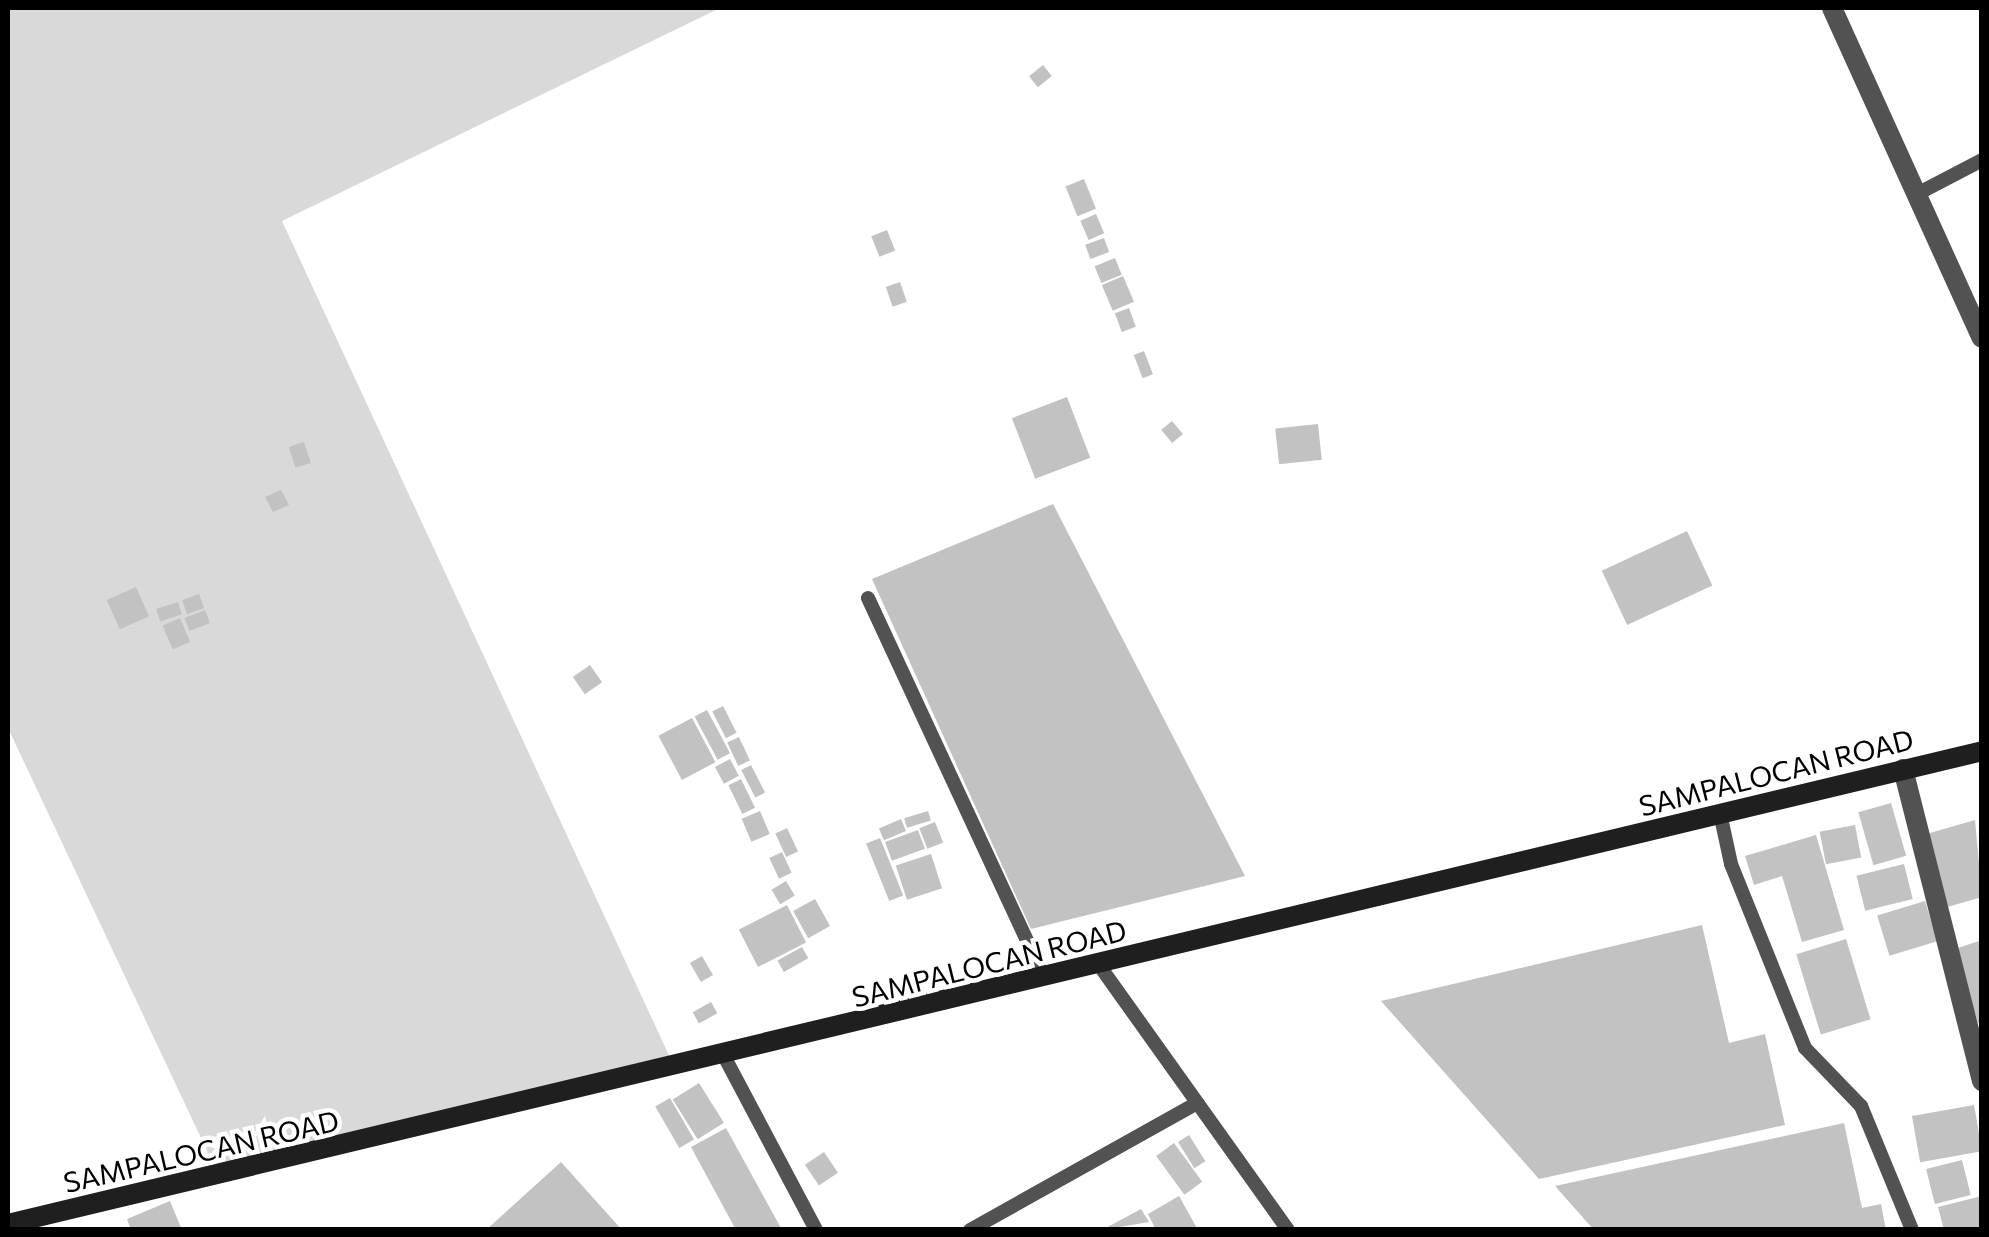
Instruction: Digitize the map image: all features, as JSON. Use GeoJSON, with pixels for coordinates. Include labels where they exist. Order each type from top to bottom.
{"type":"FeatureCollection","features":[{"type":"Feature","properties":{"kind":"main road","name":"SAMPALOCAN ROAD"},"geometry":{"type":"LineString","coordinates":[[8,1224],[724,1056],[1982,751]]}},
{"type":"Feature","properties":{"kind":"street"},"geometry":{"type":"LineString","coordinates":[[1832,8],[1982,338]]}},
{"type":"Feature","properties":{"kind":"street"},"geometry":{"type":"LineString","coordinates":[[1903,769],[1982,1081]]}},
{"type":"Feature","properties":{"kind":"lane"},"geometry":{"type":"LineString","coordinates":[[1917,194],[1982,160]]}},
{"type":"Feature","properties":{"kind":"lane"},"geometry":{"type":"LineString","coordinates":[[868,598],[1044,978]]}},
{"type":"Feature","properties":{"kind":"lane"},"geometry":{"type":"LineString","coordinates":[[1720,813],[1732,864],[1805,1048],[1861,1106],[1912,1230]]}},
{"type":"Feature","properties":{"kind":"lane"},"geometry":{"type":"LineString","coordinates":[[1099,965],[1288,1230]]}},
{"type":"Feature","properties":{"kind":"lane"},"geometry":{"type":"LineString","coordinates":[[724,1056],[816,1230]]}},
{"type":"Feature","properties":{"kind":"lane"},"geometry":{"type":"LineString","coordinates":[[970,1230],[1195,1104]]}},
{"type":"Feature","properties":{"kind":"shaded area"},"geometry":{"type":"Polygon","coordinates":[[[8,8],[720,8],[282,221],[673,1064],[217,1172],[8,728],[8,8]]]}},
{"type":"Feature","properties":{"kind":"building"},"geometry":{"type":"Polygon","coordinates":[[[1043,65],[1052,76],[1038,87],[1029,76],[1043,65]]]}},
{"type":"Feature","properties":{"kind":"building"},"geometry":{"type":"Polygon","coordinates":[[[1084,179],[1096,209],[1077,216],[1065,186],[1084,179]]]}},
{"type":"Feature","properties":{"kind":"building"},"geometry":{"type":"Polygon","coordinates":[[[1096,214],[1104,233],[1089,240],[1080,221],[1096,214]]]}},
{"type":"Feature","properties":{"kind":"building"},"geometry":{"type":"Polygon","coordinates":[[[887,230],[895,250],[879,257],[871,236],[887,230]]]}},
{"type":"Feature","properties":{"kind":"building"},"geometry":{"type":"Polygon","coordinates":[[[1104,238],[1109,252],[1090,259],[1085,245],[1104,238]]]}},
{"type":"Feature","properties":{"kind":"building"},"geometry":{"type":"Polygon","coordinates":[[[1115,258],[1122,275],[1101,283],[1095,266],[1115,258]]]}},
{"type":"Feature","properties":{"kind":"building"},"geometry":{"type":"Polygon","coordinates":[[[1123,276],[1134,302],[1113,311],[1102,285],[1123,276]]]}},
{"type":"Feature","properties":{"kind":"building"},"geometry":{"type":"Polygon","coordinates":[[[900,282],[907,302],[893,307],[886,287],[900,282]]]}},
{"type":"Feature","properties":{"kind":"building"},"geometry":{"type":"Polygon","coordinates":[[[1129,308],[1136,327],[1122,332],[1115,313],[1129,308]]]}},
{"type":"Feature","properties":{"kind":"building"},"geometry":{"type":"Polygon","coordinates":[[[1144,351],[1153,374],[1143,378],[1134,355],[1144,351]]]}},
{"type":"Feature","properties":{"kind":"building"},"geometry":{"type":"Polygon","coordinates":[[[1067,397],[1090,458],[1035,479],[1012,418],[1067,397]]]}},
{"type":"Feature","properties":{"kind":"building"},"geometry":{"type":"Polygon","coordinates":[[[1172,421],[1183,434],[1172,443],[1161,430],[1172,421]]]}},
{"type":"Feature","properties":{"kind":"building"},"geometry":{"type":"Polygon","coordinates":[[[1318,424],[1322,460],[1279,464],[1275,428],[1318,424]]]}},
{"type":"Feature","properties":{"kind":"building"},"geometry":{"type":"Polygon","coordinates":[[[304,442],[311,463],[296,468],[289,447],[304,442]]]}},
{"type":"Feature","properties":{"kind":"building"},"geometry":{"type":"Polygon","coordinates":[[[281,490],[289,505],[273,512],[265,497],[281,490]]]}},
{"type":"Feature","properties":{"kind":"building"},"geometry":{"type":"Polygon","coordinates":[[[1053,504],[1245,876],[1031,929],[872,579],[1053,504]]]}},
{"type":"Feature","properties":{"kind":"building"},"geometry":{"type":"Polygon","coordinates":[[[1687,531],[1712,585],[1627,625],[1602,571],[1687,531]]]}},
{"type":"Feature","properties":{"kind":"building"},"geometry":{"type":"Polygon","coordinates":[[[136,587],[149,616],[120,629],[107,600],[136,587]]]}},
{"type":"Feature","properties":{"kind":"building"},"geometry":{"type":"Polygon","coordinates":[[[199,594],[204,608],[187,614],[182,600],[199,594]]]}},
{"type":"Feature","properties":{"kind":"building"},"geometry":{"type":"Polygon","coordinates":[[[178,602],[182,614],[160,621],[156,609],[178,602]]]}},
{"type":"Feature","properties":{"kind":"building"},"geometry":{"type":"Polygon","coordinates":[[[205,610],[210,623],[189,631],[184,618],[205,610]]]}},
{"type":"Feature","properties":{"kind":"building"},"geometry":{"type":"Polygon","coordinates":[[[180,618],[190,642],[173,649],[163,625],[180,618]]]}},
{"type":"Feature","properties":{"kind":"building"},"geometry":{"type":"Polygon","coordinates":[[[590,665],[602,682],[585,694],[573,677],[590,665]]]}},
{"type":"Feature","properties":{"kind":"building"},"geometry":{"type":"Polygon","coordinates":[[[723,706],[737,733],[726,738],[712,711],[723,706]]]}},
{"type":"Feature","properties":{"kind":"building"},"geometry":{"type":"Polygon","coordinates":[[[707,710],[730,753],[718,760],[695,717],[707,710]]]}},
{"type":"Feature","properties":{"kind":"building"},"geometry":{"type":"Polygon","coordinates":[[[692,718],[715,762],[682,780],[658,736],[692,718]]]}},
{"type":"Feature","properties":{"kind":"building"},"geometry":{"type":"Polygon","coordinates":[[[739,737],[750,761],[738,766],[727,742],[739,737]]]}},
{"type":"Feature","properties":{"kind":"building"},"geometry":{"type":"Polygon","coordinates":[[[730,759],[739,776],[724,784],[715,767],[730,759]]]}},
{"type":"Feature","properties":{"kind":"building"},"geometry":{"type":"Polygon","coordinates":[[[751,765],[765,793],[755,798],[741,770],[751,765]]]}},
{"type":"Feature","properties":{"kind":"building"},"geometry":{"type":"Polygon","coordinates":[[[741,779],[755,808],[742,814],[728,785],[741,779]]]}},
{"type":"Feature","properties":{"kind":"building"},"geometry":{"type":"Polygon","coordinates":[[[1891,803],[1906,856],[1873,865],[1858,812],[1891,803]]]}},
{"type":"Feature","properties":{"kind":"building"},"geometry":{"type":"Polygon","coordinates":[[[760,811],[770,834],[751,842],[742,819],[760,811]]]}},
{"type":"Feature","properties":{"kind":"building"},"geometry":{"type":"Polygon","coordinates":[[[928,811],[931,821],[907,828],[904,818],[928,811]]]}},
{"type":"Feature","properties":{"kind":"building"},"geometry":{"type":"Polygon","coordinates":[[[901,819],[906,831],[884,840],[879,828],[901,819]]]}},
{"type":"Feature","properties":{"kind":"building"},"geometry":{"type":"Polygon","coordinates":[[[1975,820],[1982,897],[1944,908],[1923,835],[1975,820]]]}},
{"type":"Feature","properties":{"kind":"building"},"geometry":{"type":"Polygon","coordinates":[[[935,822],[943,842],[927,849],[919,828],[935,822]]]}},
{"type":"Feature","properties":{"kind":"building"},"geometry":{"type":"Polygon","coordinates":[[[1855,825],[1861,857],[1826,864],[1820,832],[1855,825]]]}},
{"type":"Feature","properties":{"kind":"building"},"geometry":{"type":"Polygon","coordinates":[[[787,828],[798,852],[786,857],[775,833],[787,828]]]}},
{"type":"Feature","properties":{"kind":"building"},"geometry":{"type":"Polygon","coordinates":[[[918,830],[925,849],[892,861],[885,842],[918,830]]]}},
{"type":"Feature","properties":{"kind":"building"},"geometry":{"type":"Polygon","coordinates":[[[1816,835],[1844,930],[1802,942],[1782,876],[1754,885],[1745,856],[1816,835]]]}},
{"type":"Feature","properties":{"kind":"building"},"geometry":{"type":"Polygon","coordinates":[[[880,838],[903,895],[889,901],[866,844],[880,838]]]}},
{"type":"Feature","properties":{"kind":"building"},"geometry":{"type":"Polygon","coordinates":[[[782,852],[792,873],[779,879],[769,858],[782,852]]]}},
{"type":"Feature","properties":{"kind":"building"},"geometry":{"type":"Polygon","coordinates":[[[931,854],[942,888],[907,900],[896,865],[931,854]]]}},
{"type":"Feature","properties":{"kind":"building"},"geometry":{"type":"Polygon","coordinates":[[[1904,864],[1913,899],[1865,911],[1856,876],[1904,864]]]}},
{"type":"Feature","properties":{"kind":"building"},"geometry":{"type":"Polygon","coordinates":[[[786,881],[795,896],[780,904],[771,890],[786,881]]]}},
{"type":"Feature","properties":{"kind":"building"},"geometry":{"type":"Polygon","coordinates":[[[815,899],[830,926],[808,938],[793,911],[815,899]]]}},
{"type":"Feature","properties":{"kind":"building"},"geometry":{"type":"Polygon","coordinates":[[[1925,901],[1937,941],[1889,956],[1877,916],[1925,901]]]}},
{"type":"Feature","properties":{"kind":"building"},"geometry":{"type":"Polygon","coordinates":[[[787,905],[806,942],[758,967],[739,930],[787,905]]]}},
{"type":"Feature","properties":{"kind":"building"},"geometry":{"type":"Polygon","coordinates":[[[1702,925],[1729,1043],[1765,1034],[1785,1125],[1539,1179],[1381,1001],[1702,925]]]}},
{"type":"Feature","properties":{"kind":"building"},"geometry":{"type":"Polygon","coordinates":[[[1846,939],[1871,1019],[1821,1035],[1796,954],[1846,939]]]}},
{"type":"Feature","properties":{"kind":"building"},"geometry":{"type":"Polygon","coordinates":[[[1982,940],[1982,1022],[1978,1023],[1955,949],[1982,940]]]}},
{"type":"Feature","properties":{"kind":"building"},"geometry":{"type":"Polygon","coordinates":[[[802,947],[808,958],[784,972],[778,961],[802,947]]]}},
{"type":"Feature","properties":{"kind":"building"},"geometry":{"type":"Polygon","coordinates":[[[702,956],[713,975],[701,982],[690,963],[702,956]]]}},
{"type":"Feature","properties":{"kind":"building"},"geometry":{"type":"Polygon","coordinates":[[[711,1002],[717,1013],[699,1024],[693,1012],[711,1002]]]}},
{"type":"Feature","properties":{"kind":"building"},"geometry":{"type":"Polygon","coordinates":[[[699,1083],[724,1123],[698,1139],[673,1099],[699,1083]]]}},
{"type":"Feature","properties":{"kind":"building"},"geometry":{"type":"Polygon","coordinates":[[[670,1098],[694,1140],[679,1148],[655,1106],[670,1098]]]}},
{"type":"Feature","properties":{"kind":"building"},"geometry":{"type":"Polygon","coordinates":[[[1974,1105],[1982,1151],[1920,1162],[1912,1116],[1974,1105]]]}},
{"type":"Feature","properties":{"kind":"building"},"geometry":{"type":"Polygon","coordinates":[[[1844,1123],[1862,1208],[1881,1204],[1886,1230],[1594,1230],[1555,1186],[1844,1123]]]}},
{"type":"Feature","properties":{"kind":"building"},"geometry":{"type":"Polygon","coordinates":[[[726,1128],[782,1230],[736,1230],[691,1147],[726,1128]]]}},
{"type":"Feature","properties":{"kind":"building"},"geometry":{"type":"Polygon","coordinates":[[[1189,1135],[1205,1161],[1194,1168],[1178,1142],[1189,1135]]]}},
{"type":"Feature","properties":{"kind":"building"},"geometry":{"type":"Polygon","coordinates":[[[1174,1143],[1202,1182],[1184,1195],[1156,1156],[1174,1143]]]}},
{"type":"Feature","properties":{"kind":"building"},"geometry":{"type":"Polygon","coordinates":[[[824,1152],[838,1173],[819,1186],[805,1165],[824,1152]]]}},
{"type":"Feature","properties":{"kind":"building"},"geometry":{"type":"Polygon","coordinates":[[[1962,1160],[1971,1195],[1935,1204],[1926,1169],[1962,1160]]]}},
{"type":"Feature","properties":{"kind":"building"},"geometry":{"type":"Polygon","coordinates":[[[561,1162],[622,1230],[486,1230],[561,1162]]]}},
{"type":"Feature","properties":{"kind":"building"},"geometry":{"type":"Polygon","coordinates":[[[1179,1196],[1198,1230],[1156,1230],[1148,1214],[1179,1196]]]}},
{"type":"Feature","properties":{"kind":"building"},"geometry":{"type":"Polygon","coordinates":[[[1982,1196],[1982,1230],[1944,1230],[1938,1207],[1982,1196]]]}},
{"type":"Feature","properties":{"kind":"building"},"geometry":{"type":"Polygon","coordinates":[[[170,1201],[182,1230],[131,1230],[127,1219],[170,1201]]]}},
{"type":"Feature","properties":{"kind":"building"},"geometry":{"type":"Polygon","coordinates":[[[1141,1209],[1149,1222],[1102,1230],[1141,1209]]]}}]}
